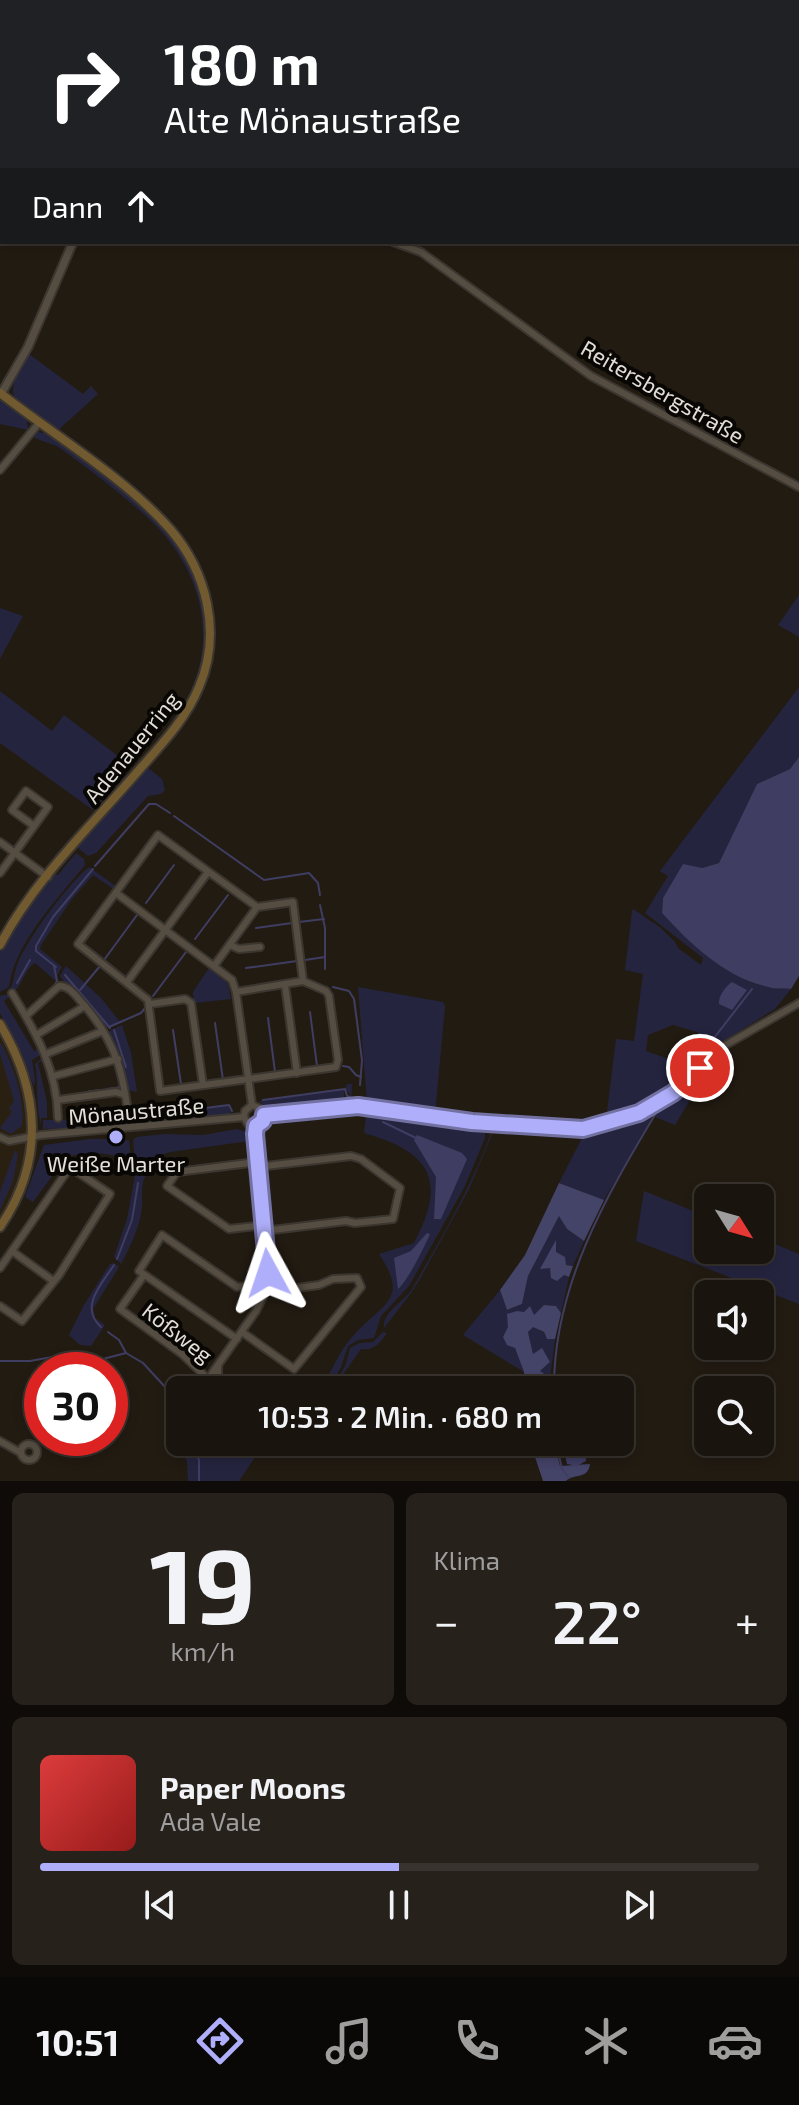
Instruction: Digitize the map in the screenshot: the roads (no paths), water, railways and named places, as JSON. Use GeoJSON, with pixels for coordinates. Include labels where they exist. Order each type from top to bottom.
{"type":"FeatureCollection","features":[{"type":"Feature","properties":{"kind":"main road","name":"Adenauerring"},"geometry":{"type":"LineString","coordinates":[[0,945],[48,877],[182,718],[206,667],[210,624],[200,577],[170,529],[131,493],[1,393]]}},
{"type":"Feature","properties":{"kind":"main road"},"geometry":{"type":"LineString","coordinates":[[0,1024],[18,1056],[28,1085],[31,1110],[31,1137],[24,1182],[0,1227]]}},
{"type":"Feature","properties":{"kind":"street"},"geometry":{"type":"LineString","coordinates":[[1,393],[28,347],[72,244]]}},
{"type":"Feature","properties":{"kind":"street","name":"Reitersbergstraße"},"geometry":{"type":"LineString","coordinates":[[399,244],[421,252],[591,376],[799,487]]}},
{"type":"Feature","properties":{"kind":"street"},"geometry":{"type":"LineString","coordinates":[[0,470],[39,423]]}},
{"type":"Feature","properties":{"kind":"street"},"geometry":{"type":"LineString","coordinates":[[0,873],[48,807],[26,791],[12,810],[34,826]]}},
{"type":"Feature","properties":{"kind":"street"},"geometry":{"type":"LineString","coordinates":[[236,992],[303,981],[328,993],[338,1064],[334,1068],[160,1091],[150,1004],[146,997],[78,944],[158,835],[257,907],[293,902],[303,981]]}},
{"type":"Feature","properties":{"kind":"street"},"geometry":{"type":"LineString","coordinates":[[0,842],[48,877]]}},
{"type":"Feature","properties":{"kind":"street"},"geometry":{"type":"LineString","coordinates":[[127,982],[208,872]]}},
{"type":"Feature","properties":{"kind":"street"},"geometry":{"type":"LineString","coordinates":[[116,893],[232,980],[252,1105]]}},
{"type":"Feature","properties":{"kind":"street"},"geometry":{"type":"LineString","coordinates":[[214,966],[257,907]]}},
{"type":"Feature","properties":{"kind":"street"},"geometry":{"type":"LineString","coordinates":[[230,945],[239,949],[260,947]]}},
{"type":"Feature","properties":{"kind":"street"},"geometry":{"type":"LineString","coordinates":[[285,985],[297,1073]]}},
{"type":"Feature","properties":{"kind":"street"},"geometry":{"type":"LineString","coordinates":[[26,1016],[59,986],[67,988],[85,1006],[118,1059],[130,1127]]}},
{"type":"Feature","properties":{"kind":"street"},"geometry":{"type":"LineString","coordinates":[[12,993],[38,1034],[46,1054],[54,1076],[58,1118]]}},
{"type":"Feature","properties":{"kind":"street"},"geometry":{"type":"LineString","coordinates":[[150,1004],[185,999],[191,1003],[203,1085]]}},
{"type":"Feature","properties":{"kind":"street"},"geometry":{"type":"LineString","coordinates":[[264,1115],[340,1106],[472,1122],[583,1129],[624,1119],[657,1104],[724,1046],[796,1005],[799,1013]]}},
{"type":"Feature","properties":{"kind":"street"},"geometry":{"type":"LineString","coordinates":[[38,1034],[85,1006]]}},
{"type":"Feature","properties":{"kind":"street"},"geometry":{"type":"LineString","coordinates":[[46,1054],[103,1031]]}},
{"type":"Feature","properties":{"kind":"street"},"geometry":{"type":"LineString","coordinates":[[54,1076],[118,1059]]}},
{"type":"Feature","properties":{"kind":"street"},"geometry":{"type":"LineString","coordinates":[[58,1100],[116,1092],[125,1096]]}},
{"type":"Feature","properties":{"kind":"street"},"geometry":{"type":"LineString","coordinates":[[252,1105],[264,1115],[263,1121],[256,1126],[248,1124],[244,1117],[245,1111],[252,1105]]}},
{"type":"Feature","properties":{"kind":"street","name":"Mönaustraße"},"geometry":{"type":"LineString","coordinates":[[0,1137],[9,1141],[244,1117]]}},
{"type":"Feature","properties":{"kind":"street"},"geometry":{"type":"LineString","coordinates":[[210,1376],[256,1311],[267,1288],[256,1126]]}},
{"type":"Feature","properties":{"kind":"street"},"geometry":{"type":"LineString","coordinates":[[351,1156],[361,1159],[400,1188],[393,1219],[229,1229],[167,1186],[177,1172],[257,1165],[351,1156]]}},
{"type":"Feature","properties":{"kind":"street"},"geometry":{"type":"LineString","coordinates":[[0,1268],[70,1167],[110,1194],[59,1275],[22,1321],[0,1306]]}},
{"type":"Feature","properties":{"kind":"street"},"geometry":{"type":"LineString","coordinates":[[237,1339],[139,1271],[162,1235],[237,1287],[260,1285],[275,1291],[319,1285],[333,1279],[357,1278],[361,1287],[294,1369],[242,1332]]}},
{"type":"Feature","properties":{"kind":"street"},"geometry":{"type":"LineString","coordinates":[[12,1251],[52,1280]]}},
{"type":"Feature","properties":{"kind":"street","name":"Kößweg"},"geometry":{"type":"LineString","coordinates":[[144,1275],[120,1309],[182,1354],[205,1376]]}},
{"type":"Feature","properties":{"kind":"street"},"geometry":{"type":"LineString","coordinates":[[218,1366],[219,1376]]}},
{"type":"Feature","properties":{"kind":"street"},"geometry":{"type":"LineString","coordinates":[[0,1441],[21,1453]]}},
{"type":"Feature","properties":{"kind":"waterway"},"geometry":{"type":"LineString","coordinates":[[95,866],[149,804],[156,804],[170,813]]}},
{"type":"Feature","properties":{"kind":"waterway"},"geometry":{"type":"LineString","coordinates":[[174,816],[264,880],[309,873],[318,883],[320,895]]}},
{"type":"Feature","properties":{"kind":"waterway"},"geometry":{"type":"LineString","coordinates":[[146,903],[174,865]]}},
{"type":"Feature","properties":{"kind":"waterway"},"geometry":{"type":"LineString","coordinates":[[56,967],[36,951],[36,946],[53,917],[93,869]]}},
{"type":"Feature","properties":{"kind":"waterway"},"geometry":{"type":"LineString","coordinates":[[195,939],[228,895]]}},
{"type":"Feature","properties":{"kind":"waterway"},"geometry":{"type":"LineString","coordinates":[[320,905],[325,928],[325,969]]}},
{"type":"Feature","properties":{"kind":"waterway"},"geometry":{"type":"LineString","coordinates":[[104,960],[137,915]]}},
{"type":"Feature","properties":{"kind":"waterway"},"geometry":{"type":"LineString","coordinates":[[299,922],[324,919]]}},
{"type":"Feature","properties":{"kind":"waterway"},"geometry":{"type":"LineString","coordinates":[[256,928],[292,923]]}},
{"type":"Feature","properties":{"kind":"waterway"},"geometry":{"type":"LineString","coordinates":[[153,996],[186,952]]}},
{"type":"Feature","properties":{"kind":"waterway"},"geometry":{"type":"LineString","coordinates":[[305,960],[325,957]]}},
{"type":"Feature","properties":{"kind":"waterway"},"geometry":{"type":"LineString","coordinates":[[17,983],[30,960]]}},
{"type":"Feature","properties":{"kind":"waterway"},"geometry":{"type":"LineString","coordinates":[[246,968],[297,961]]}},
{"type":"Feature","properties":{"kind":"waterway"},"geometry":{"type":"LineString","coordinates":[[53,988],[57,981],[54,966]]}},
{"type":"Feature","properties":{"kind":"waterway"},"geometry":{"type":"LineString","coordinates":[[80,990],[100,966]]}},
{"type":"Feature","properties":{"kind":"waterway"},"geometry":{"type":"LineString","coordinates":[[65,975],[110,1028]]}},
{"type":"Feature","properties":{"kind":"waterway"},"geometry":{"type":"LineString","coordinates":[[333,987],[349,991],[354,999],[362,1060],[360,1085]]}},
{"type":"Feature","properties":{"kind":"waterway"},"geometry":{"type":"LineString","coordinates":[[667,1089],[699,1034],[714,1038],[752,989]]}},
{"type":"Feature","properties":{"kind":"waterway"},"geometry":{"type":"LineString","coordinates":[[109,1027],[141,1013],[146,1007]]}},
{"type":"Feature","properties":{"kind":"waterway"},"geometry":{"type":"LineString","coordinates":[[310,1012],[317,1066]]}},
{"type":"Feature","properties":{"kind":"waterway"},"geometry":{"type":"LineString","coordinates":[[268,1018],[275,1072]]}},
{"type":"Feature","properties":{"kind":"waterway"},"geometry":{"type":"LineString","coordinates":[[215,1023],[223,1080]]}},
{"type":"Feature","properties":{"kind":"waterway"},"geometry":{"type":"LineString","coordinates":[[114,1030],[126,1067]]}},
{"type":"Feature","properties":{"kind":"waterway"},"geometry":{"type":"LineString","coordinates":[[173,1030],[181,1084]]}},
{"type":"Feature","properties":{"kind":"waterway"},"geometry":{"type":"LineString","coordinates":[[343,1066],[361,1077]]}},
{"type":"Feature","properties":{"kind":"waterway"},"geometry":{"type":"LineString","coordinates":[[107,1089],[114,1088]]}},
{"type":"Feature","properties":{"kind":"waterway"},"geometry":{"type":"LineString","coordinates":[[263,1100],[345,1089],[350,1097]]}},
{"type":"Feature","properties":{"kind":"waterway"},"geometry":{"type":"LineString","coordinates":[[92,1091],[100,1090]]}},
{"type":"Feature","properties":{"kind":"waterway"},"geometry":{"type":"LineString","coordinates":[[357,1097],[380,1101]]}},
{"type":"Feature","properties":{"kind":"waterway"},"geometry":{"type":"LineString","coordinates":[[135,1117],[229,1105],[232,1111]]}},
{"type":"Feature","properties":{"kind":"waterway"},"geometry":{"type":"LineString","coordinates":[[555,1376],[562,1316],[572,1280],[601,1211],[656,1113]]}},
{"type":"Feature","properties":{"kind":"waterway"},"geometry":{"type":"LineString","coordinates":[[69,1119],[126,1118]]}},
{"type":"Feature","properties":{"kind":"waterway"},"geometry":{"type":"LineString","coordinates":[[383,1122],[416,1138]]}},
{"type":"Feature","properties":{"kind":"waterway"},"geometry":{"type":"LineString","coordinates":[[117,1259],[132,1220],[138,1183]]}},
{"type":"Feature","properties":{"kind":"waterway"},"geometry":{"type":"LineString","coordinates":[[101,1327],[92,1312],[92,1304],[98,1288],[114,1265]]}},
{"type":"Feature","properties":{"kind":"waterway"},"geometry":{"type":"LineString","coordinates":[[108,1332],[119,1340],[126,1353],[143,1363],[166,1388]]}},
{"type":"Feature","properties":{"kind":"waterway"},"geometry":{"type":"LineString","coordinates":[[0,1361],[24,1361]]}},
{"type":"Feature","properties":{"kind":"waterway"},"geometry":{"type":"LineString","coordinates":[[197,1456],[199,1481]]}},
{"type":"Feature","properties":{"kind":"waterway"},"geometry":{"type":"LineString","coordinates":[[559,1456],[562,1469],[569,1478]]}},
{"type":"Feature","properties":{"kind":"place","name":"Weiße Marter"},"geometry":{"type":"Point","coordinates":[116,1137]}}]}
